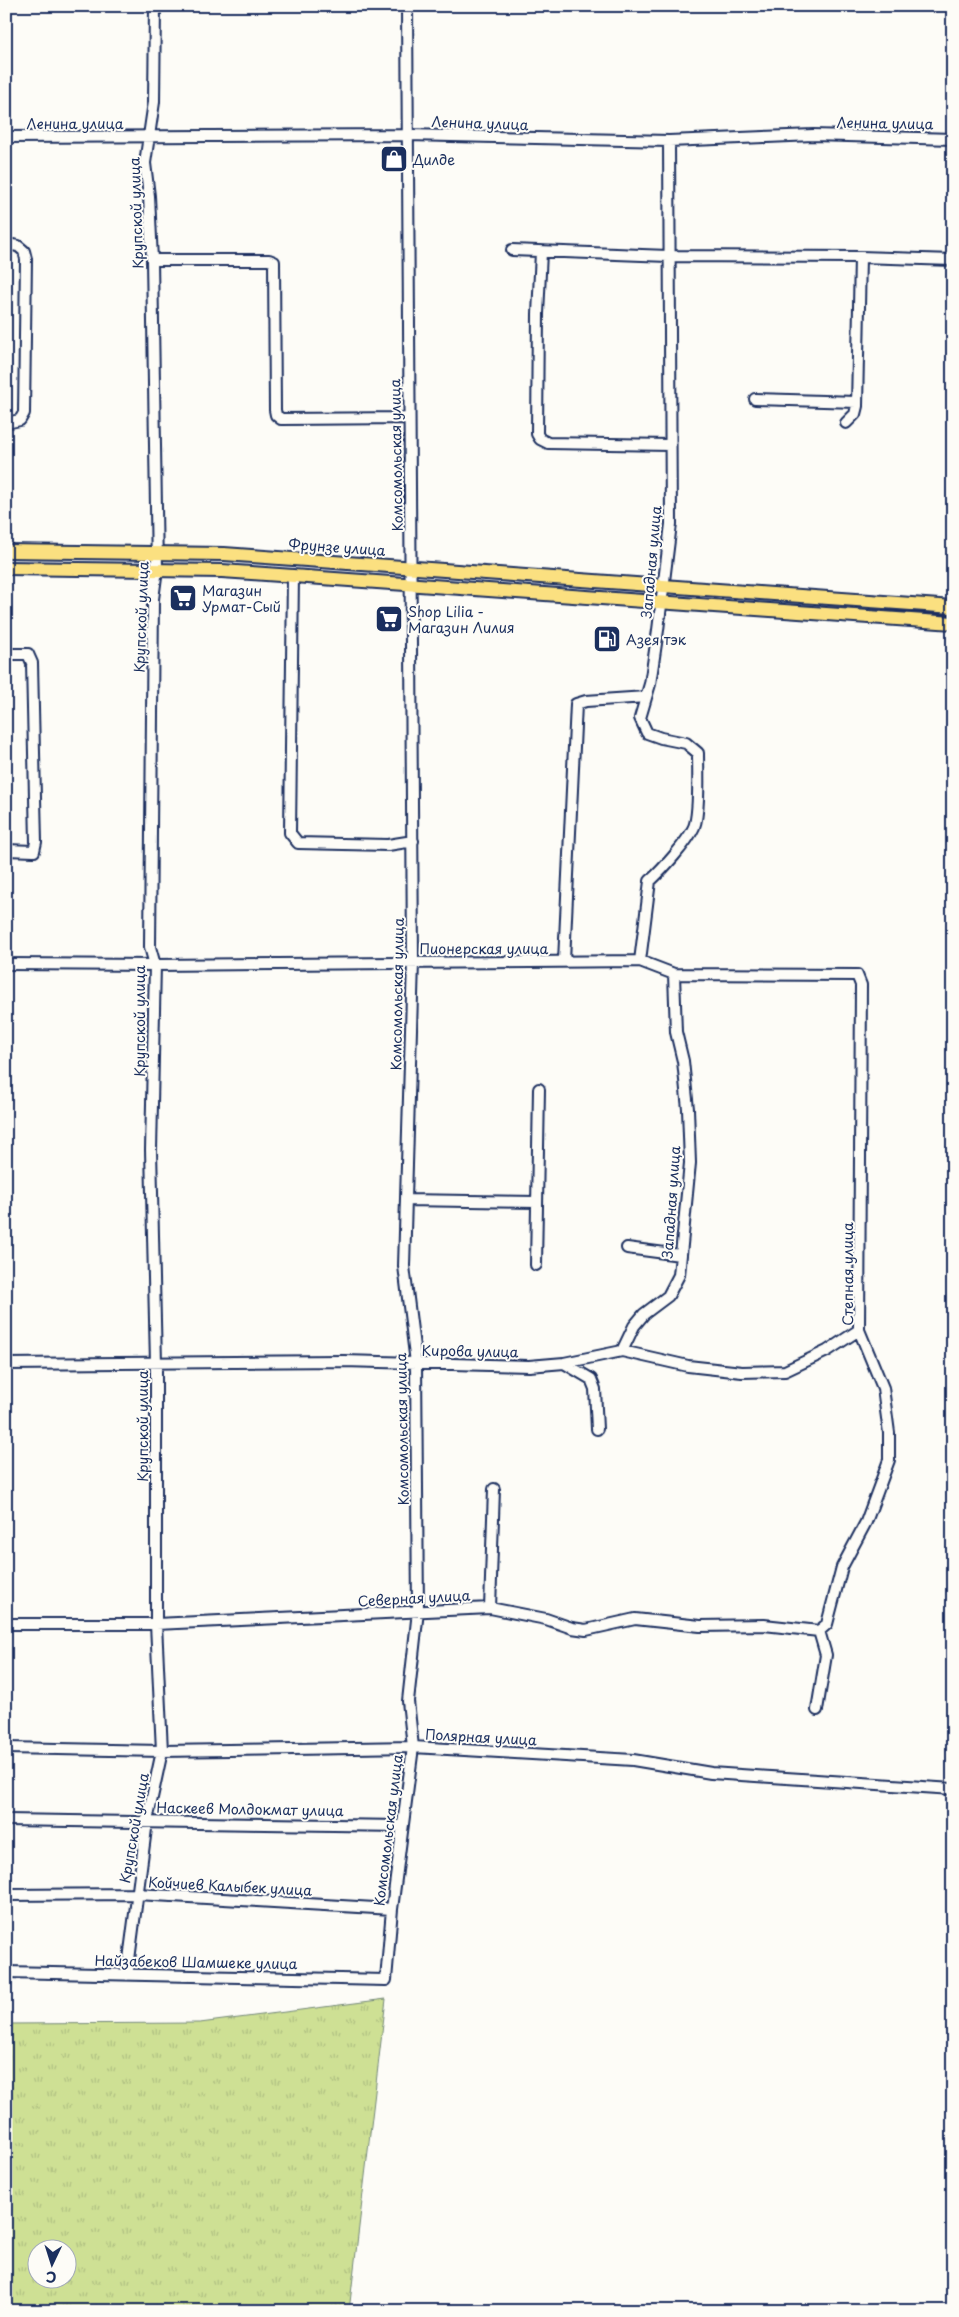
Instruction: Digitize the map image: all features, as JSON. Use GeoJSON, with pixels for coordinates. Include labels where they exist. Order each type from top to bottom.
{"type":"FeatureCollection","features":[{"type":"Feature","properties":{"kind":"main road","name":"Фрунзе улица"},"geometry":{"type":"LineString","coordinates":[[6,551],[224,554],[953,606]]}},
{"type":"Feature","properties":{"kind":"main road"},"geometry":{"type":"LineString","coordinates":[[6,568],[156,569],[293,576],[953,623]]}},
{"type":"Feature","properties":{"kind":"main road"},"geometry":{"type":"LineString","coordinates":[[888,618],[890,602]]}},
{"type":"Feature","properties":{"kind":"street","name":"Крупской улица"},"geometry":{"type":"LineString","coordinates":[[126,1975],[147,1821],[162,1751],[156,1624],[156,1363],[151,1150],[155,965],[150,947],[153,599],[156,552],[152,260],[149,196],[145,163],[154,102],[155,6]]}},
{"type":"Feature","properties":{"kind":"street","name":"Комсомольская улица"},"geometry":{"type":"LineString","coordinates":[[386,1980],[392,1909],[413,1747],[408,1701],[418,1612],[416,1363],[404,1266],[413,962],[407,6]]}},
{"type":"Feature","properties":{"kind":"street","name":"Ленина улица"},"geometry":{"type":"LineString","coordinates":[[6,137],[408,135],[669,141],[813,136],[953,139]]}},
{"type":"Feature","properties":{"kind":"street","name":"Западная улица"},"geometry":{"type":"LineString","coordinates":[[640,961],[650,881],[662,870],[694,827],[698,787],[698,753],[686,743],[647,733],[640,718],[646,697],[662,602],[671,524],[668,256],[669,141]]}},
{"type":"Feature","properties":{"kind":"street"},"geometry":{"type":"LineString","coordinates":[[6,244],[18,246],[24,251],[26,259],[24,413],[20,420],[6,422]]}},
{"type":"Feature","properties":{"kind":"street"},"geometry":{"type":"LineString","coordinates":[[512,250],[668,256],[860,257],[953,260]]}},
{"type":"Feature","properties":{"kind":"street"},"geometry":{"type":"LineString","coordinates":[[542,252],[538,314],[538,434],[540,439],[548,443],[670,445]]}},
{"type":"Feature","properties":{"kind":"street"},"geometry":{"type":"LineString","coordinates":[[846,423],[855,414],[857,402],[860,257]]}},
{"type":"Feature","properties":{"kind":"street"},"geometry":{"type":"LineString","coordinates":[[152,260],[269,260],[274,262],[275,410],[276,415],[281,419],[409,418]]}},
{"type":"Feature","properties":{"kind":"street"},"geometry":{"type":"LineString","coordinates":[[755,399],[857,402]]}},
{"type":"Feature","properties":{"kind":"street"},"geometry":{"type":"LineString","coordinates":[[293,576],[290,832],[298,843],[388,845],[413,841]]}},
{"type":"Feature","properties":{"kind":"street"},"geometry":{"type":"LineString","coordinates":[[6,654],[28,654],[32,663],[36,842],[34,851],[6,850]]}},
{"type":"Feature","properties":{"kind":"street"},"geometry":{"type":"LineString","coordinates":[[564,962],[576,704],[586,701],[646,697]]}},
{"type":"Feature","properties":{"kind":"street","name":"Пионерская улица"},"geometry":{"type":"LineString","coordinates":[[6,964],[155,965],[640,961],[674,974],[847,973],[857,975],[861,985]]}},
{"type":"Feature","properties":{"kind":"street","name":"Западная улица"},"geometry":{"type":"LineString","coordinates":[[622,1351],[634,1326],[644,1314],[668,1296],[679,1275],[690,1163],[683,1061],[676,1032],[674,974]]}},
{"type":"Feature","properties":{"kind":"street","name":"Степная улица"},"geometry":{"type":"LineString","coordinates":[[819,1631],[827,1624],[842,1567],[866,1522],[889,1460],[889,1433],[883,1388],[859,1330],[861,985]]}},
{"type":"Feature","properties":{"kind":"street"},"geometry":{"type":"LineString","coordinates":[[536,1265],[540,1089]]}},
{"type":"Feature","properties":{"kind":"street"},"geometry":{"type":"LineString","coordinates":[[406,1200],[537,1202]]}},
{"type":"Feature","properties":{"kind":"street"},"geometry":{"type":"LineString","coordinates":[[627,1248],[680,1255]]}},
{"type":"Feature","properties":{"kind":"street","name":"Кирова улица"},"geometry":{"type":"LineString","coordinates":[[6,1364],[344,1361],[529,1366],[564,1363],[622,1351],[688,1366],[742,1372],[785,1371],[827,1352],[859,1330]]}},
{"type":"Feature","properties":{"kind":"street"},"geometry":{"type":"LineString","coordinates":[[564,1363],[591,1379],[595,1389],[597,1429]]}},
{"type":"Feature","properties":{"kind":"street"},"geometry":{"type":"LineString","coordinates":[[490,1608],[494,1488]]}},
{"type":"Feature","properties":{"kind":"street","name":"Северная улица"},"geometry":{"type":"LineString","coordinates":[[6,1624],[156,1624],[490,1608],[546,1619],[572,1628],[586,1630],[635,1619],[700,1626],[764,1625],[819,1631]]}},
{"type":"Feature","properties":{"kind":"street"},"geometry":{"type":"LineString","coordinates":[[817,1710],[826,1655],[819,1631]]}},
{"type":"Feature","properties":{"kind":"street","name":"Полярная улица"},"geometry":{"type":"LineString","coordinates":[[6,1748],[162,1751],[413,1747],[633,1760],[711,1773],[953,1789]]}},
{"type":"Feature","properties":{"kind":"street","name":"Наскеев Молдокмат улица"},"geometry":{"type":"LineString","coordinates":[[6,1820],[402,1826]]}},
{"type":"Feature","properties":{"kind":"street","name":"Койчиев Калыбек улица"},"geometry":{"type":"LineString","coordinates":[[6,1895],[137,1894],[392,1909]]}},
{"type":"Feature","properties":{"kind":"street","name":"Найзабеков Шамшеке улица"},"geometry":{"type":"LineString","coordinates":[[6,1972],[386,1980]]}},
{"type":"Feature","properties":{"kind":"green space"},"geometry":{"type":"Polygon","coordinates":[[[386,1999],[349,2311],[6,2311],[6,2024],[200,2023],[386,1999]]]}},
{"type":"Feature","properties":{"kind":"place","name":"Дилде"},"geometry":{"type":"Point","coordinates":[394,159]}},
{"type":"Feature","properties":{"kind":"place","name":"Магазин Урмат-Сый"},"geometry":{"type":"Point","coordinates":[183,598]}},
{"type":"Feature","properties":{"kind":"place","name":"Shop Lilia - Магазин Лилия"},"geometry":{"type":"Point","coordinates":[389,619]}},
{"type":"Feature","properties":{"kind":"place","name":"Азея тэк"},"geometry":{"type":"Point","coordinates":[607,639]}}]}
